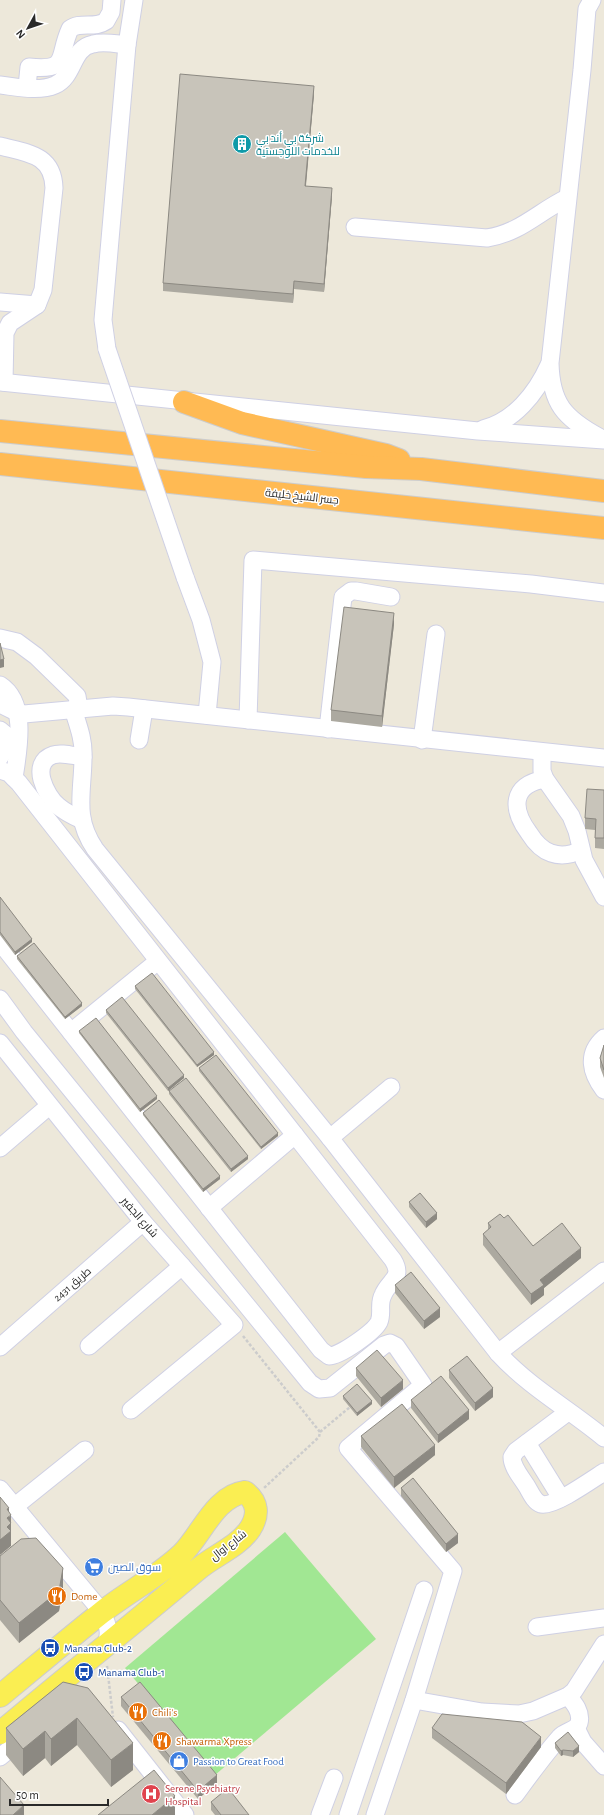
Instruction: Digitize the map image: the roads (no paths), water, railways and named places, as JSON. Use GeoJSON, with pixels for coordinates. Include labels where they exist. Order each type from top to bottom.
{"type":"FeatureCollection","features":[{"type":"Feature","properties":{"kind":"highway"},"geometry":{"type":"LineString","coordinates":[[184,402],[242,423],[386,455],[421,469]]}},
{"type":"Feature","properties":{"kind":"highway"},"geometry":{"type":"LineString","coordinates":[[0,431],[366,467],[421,469],[604,491]]}},
{"type":"Feature","properties":{"kind":"highway","name":"جسر الشيخ خليفة"},"geometry":{"type":"LineString","coordinates":[[0,464],[604,528]]}},
{"type":"Feature","properties":{"kind":"main road","name":"شارع اوال"},"geometry":{"type":"LineString","coordinates":[[0,1733],[105,1648],[204,1564],[244,1535],[256,1517],[257,1509],[253,1498],[245,1492],[229,1498],[217,1508],[194,1540],[181,1554],[148,1581],[102,1612]]}},
{"type":"Feature","properties":{"kind":"main road"},"geometry":{"type":"LineString","coordinates":[[0,1696],[102,1612]]}},
{"type":"Feature","properties":{"kind":"street"},"geometry":{"type":"LineString","coordinates":[[27,88],[29,67],[45,69],[55,66],[62,58],[70,29],[78,25],[96,26],[106,22],[110,12],[112,0]]}},
{"type":"Feature","properties":{"kind":"street"},"geometry":{"type":"LineString","coordinates":[[134,0],[127,45],[103,320],[107,348],[200,620],[212,662],[207,715]]}},
{"type":"Feature","properties":{"kind":"street"},"geometry":{"type":"LineString","coordinates":[[587,3],[582,70],[550,363],[550,382],[556,400],[568,415],[580,427],[604,440]]}},
{"type":"Feature","properties":{"kind":"street"},"geometry":{"type":"LineString","coordinates":[[0,85],[27,88],[47,88],[56,85],[64,79],[70,71],[77,54],[83,48],[91,44],[127,45]]}},
{"type":"Feature","properties":{"kind":"street"},"geometry":{"type":"LineString","coordinates":[[0,146],[37,156],[45,162],[54,178],[43,290],[37,305],[10,323],[4,333],[2,346],[2,382],[184,402],[478,431],[604,440]]}},
{"type":"Feature","properties":{"kind":"street"},"geometry":{"type":"LineString","coordinates":[[355,227],[487,238],[503,236],[517,230],[549,207],[567,198]]}},
{"type":"Feature","properties":{"kind":"street"},"geometry":{"type":"LineString","coordinates":[[0,302],[37,305]]}},
{"type":"Feature","properties":{"kind":"street"},"geometry":{"type":"LineString","coordinates":[[478,431],[494,426],[524,404],[542,380],[550,363]]}},
{"type":"Feature","properties":{"kind":"street"},"geometry":{"type":"LineString","coordinates":[[248,720],[253,560],[531,584],[604,593]]}},
{"type":"Feature","properties":{"kind":"street"},"geometry":{"type":"LineString","coordinates":[[328,729],[343,597],[351,591],[391,597]]}},
{"type":"Feature","properties":{"kind":"street"},"geometry":{"type":"LineString","coordinates":[[422,740],[436,634]]}},
{"type":"Feature","properties":{"kind":"street"},"geometry":{"type":"LineString","coordinates":[[0,638],[17,642],[36,656],[77,696],[76,709],[83,757],[80,804],[82,820],[89,840],[95,849],[330,1138],[498,1353],[513,1370],[530,1384],[604,1438]]}},
{"type":"Feature","properties":{"kind":"street"},"geometry":{"type":"LineString","coordinates":[[0,685],[7,691],[16,712],[20,737],[7,774],[158,961],[396,1266],[397,1273],[395,1280],[382,1296],[379,1322],[372,1329],[339,1354],[329,1356],[324,1353],[0,942]]}},
{"type":"Feature","properties":{"kind":"street"},"geometry":{"type":"LineString","coordinates":[[0,704],[16,712],[24,714],[113,706],[144,708],[422,740],[604,758]]}},
{"type":"Feature","properties":{"kind":"street"},"geometry":{"type":"LineString","coordinates":[[139,740],[144,708]]}},
{"type":"Feature","properties":{"kind":"street"},"geometry":{"type":"LineString","coordinates":[[0,757],[5,748],[6,739],[6,735],[1,730],[16,712]]}},
{"type":"Feature","properties":{"kind":"street"},"geometry":{"type":"LineString","coordinates":[[542,752],[541,766],[545,779],[571,816],[577,831],[586,865],[604,897]]}},
{"type":"Feature","properties":{"kind":"street"},"geometry":{"type":"LineString","coordinates":[[82,820],[66,812],[51,800],[42,783],[41,765],[46,758],[53,755],[83,757]]}},
{"type":"Feature","properties":{"kind":"street"},"geometry":{"type":"LineString","coordinates":[[545,779],[534,781],[526,786],[519,795],[516,804],[517,815],[532,838],[551,853],[561,856],[571,855],[581,850]]}},
{"type":"Feature","properties":{"kind":"street"},"geometry":{"type":"LineString","coordinates":[[71,1032],[158,961]]}},
{"type":"Feature","properties":{"kind":"street"},"geometry":{"type":"LineString","coordinates":[[0,999],[29,1038],[310,1383],[319,1389],[330,1388],[390,1343],[396,1346],[423,1385],[348,1448],[453,1571],[414,1700],[374,1815]]}},
{"type":"Feature","properties":{"kind":"street"},"geometry":{"type":"LineString","coordinates":[[604,1038],[598,1043],[593,1052],[591,1062],[593,1071],[604,1090]]}},
{"type":"Feature","properties":{"kind":"street","name":"شارع الجفير"},"geometry":{"type":"LineString","coordinates":[[0,1043],[49,1106],[144,1222],[234,1325],[131,1410]]}},
{"type":"Feature","properties":{"kind":"street"},"geometry":{"type":"LineString","coordinates":[[330,1138],[391,1087]]}},
{"type":"Feature","properties":{"kind":"street"},"geometry":{"type":"LineString","coordinates":[[0,1148],[49,1106]]}},
{"type":"Feature","properties":{"kind":"street"},"geometry":{"type":"LineString","coordinates":[[209,1208],[295,1135]]}},
{"type":"Feature","properties":{"kind":"street","name":"طريق 2431"},"geometry":{"type":"LineString","coordinates":[[0,1346],[144,1222]]}},
{"type":"Feature","properties":{"kind":"street"},"geometry":{"type":"LineString","coordinates":[[89,1346],[182,1266]]}},
{"type":"Feature","properties":{"kind":"street"},"geometry":{"type":"LineString","coordinates":[[498,1353],[604,1271]]}},
{"type":"Feature","properties":{"kind":"street"},"geometry":{"type":"LineString","coordinates":[[568,1412],[516,1451],[512,1461],[534,1499],[541,1505],[546,1505],[561,1498],[604,1472]]}},
{"type":"Feature","properties":{"kind":"street"},"geometry":{"type":"LineString","coordinates":[[527,1443],[561,1498]]}},
{"type":"Feature","properties":{"kind":"street"},"geometry":{"type":"LineString","coordinates":[[14,1507],[85,1450]]}},
{"type":"Feature","properties":{"kind":"street"},"geometry":{"type":"LineString","coordinates":[[0,1489],[14,1507],[34,1542],[72,1577],[102,1612],[109,1632],[105,1648]]}},
{"type":"Feature","properties":{"kind":"street"},"geometry":{"type":"LineString","coordinates":[[72,1577],[84,1605],[86,1617],[84,1627]]}},
{"type":"Feature","properties":{"kind":"street"},"geometry":{"type":"LineString","coordinates":[[348,1815],[424,1590]]}},
{"type":"Feature","properties":{"kind":"street"},"geometry":{"type":"LineString","coordinates":[[537,1627],[604,1618]]}},
{"type":"Feature","properties":{"kind":"street"},"geometry":{"type":"LineString","coordinates":[[414,1700],[482,1712],[520,1714],[533,1711],[545,1704],[568,1696],[580,1683],[604,1644]]}},
{"type":"Feature","properties":{"kind":"street"},"geometry":{"type":"LineString","coordinates":[[568,1696],[579,1711],[580,1735],[604,1766]]}},
{"type":"Feature","properties":{"kind":"street"},"geometry":{"type":"LineString","coordinates":[[0,1757],[19,1742],[28,1730],[33,1706],[68,1698]]}},
{"type":"Feature","properties":{"kind":"street"},"geometry":{"type":"LineString","coordinates":[[111,1722],[185,1815]]}},
{"type":"Feature","properties":{"kind":"street"},"geometry":{"type":"LineString","coordinates":[[514,1795],[562,1734],[580,1735]]}},
{"type":"Feature","properties":{"kind":"street"},"geometry":{"type":"LineString","coordinates":[[320,1815],[334,1778]]}},
{"type":"Feature","properties":{"kind":"place","name":"شركة بي أند بي للخدمات اللوجستية"},"geometry":{"type":"Point","coordinates":[242,144]}},
{"type":"Feature","properties":{"kind":"place","name":"سوق الصين"},"geometry":{"type":"Point","coordinates":[94,1567]}},
{"type":"Feature","properties":{"kind":"place","name":"Dome"},"geometry":{"type":"Point","coordinates":[57,1596]}},
{"type":"Feature","properties":{"kind":"place","name":"Manama Club-2"},"geometry":{"type":"Point","coordinates":[50,1648]}},
{"type":"Feature","properties":{"kind":"place","name":"Manama Club-1"},"geometry":{"type":"Point","coordinates":[84,1672]}},
{"type":"Feature","properties":{"kind":"place","name":"Chili's"},"geometry":{"type":"Point","coordinates":[138,1712]}},
{"type":"Feature","properties":{"kind":"place","name":"Shawarma Xpress"},"geometry":{"type":"Point","coordinates":[162,1741]}},
{"type":"Feature","properties":{"kind":"place","name":"Passion to Great Food"},"geometry":{"type":"Point","coordinates":[179,1761]}},
{"type":"Feature","properties":{"kind":"place","name":"Serene Psychiatry Hospital"},"geometry":{"type":"Point","coordinates":[151,1794]}}]}
